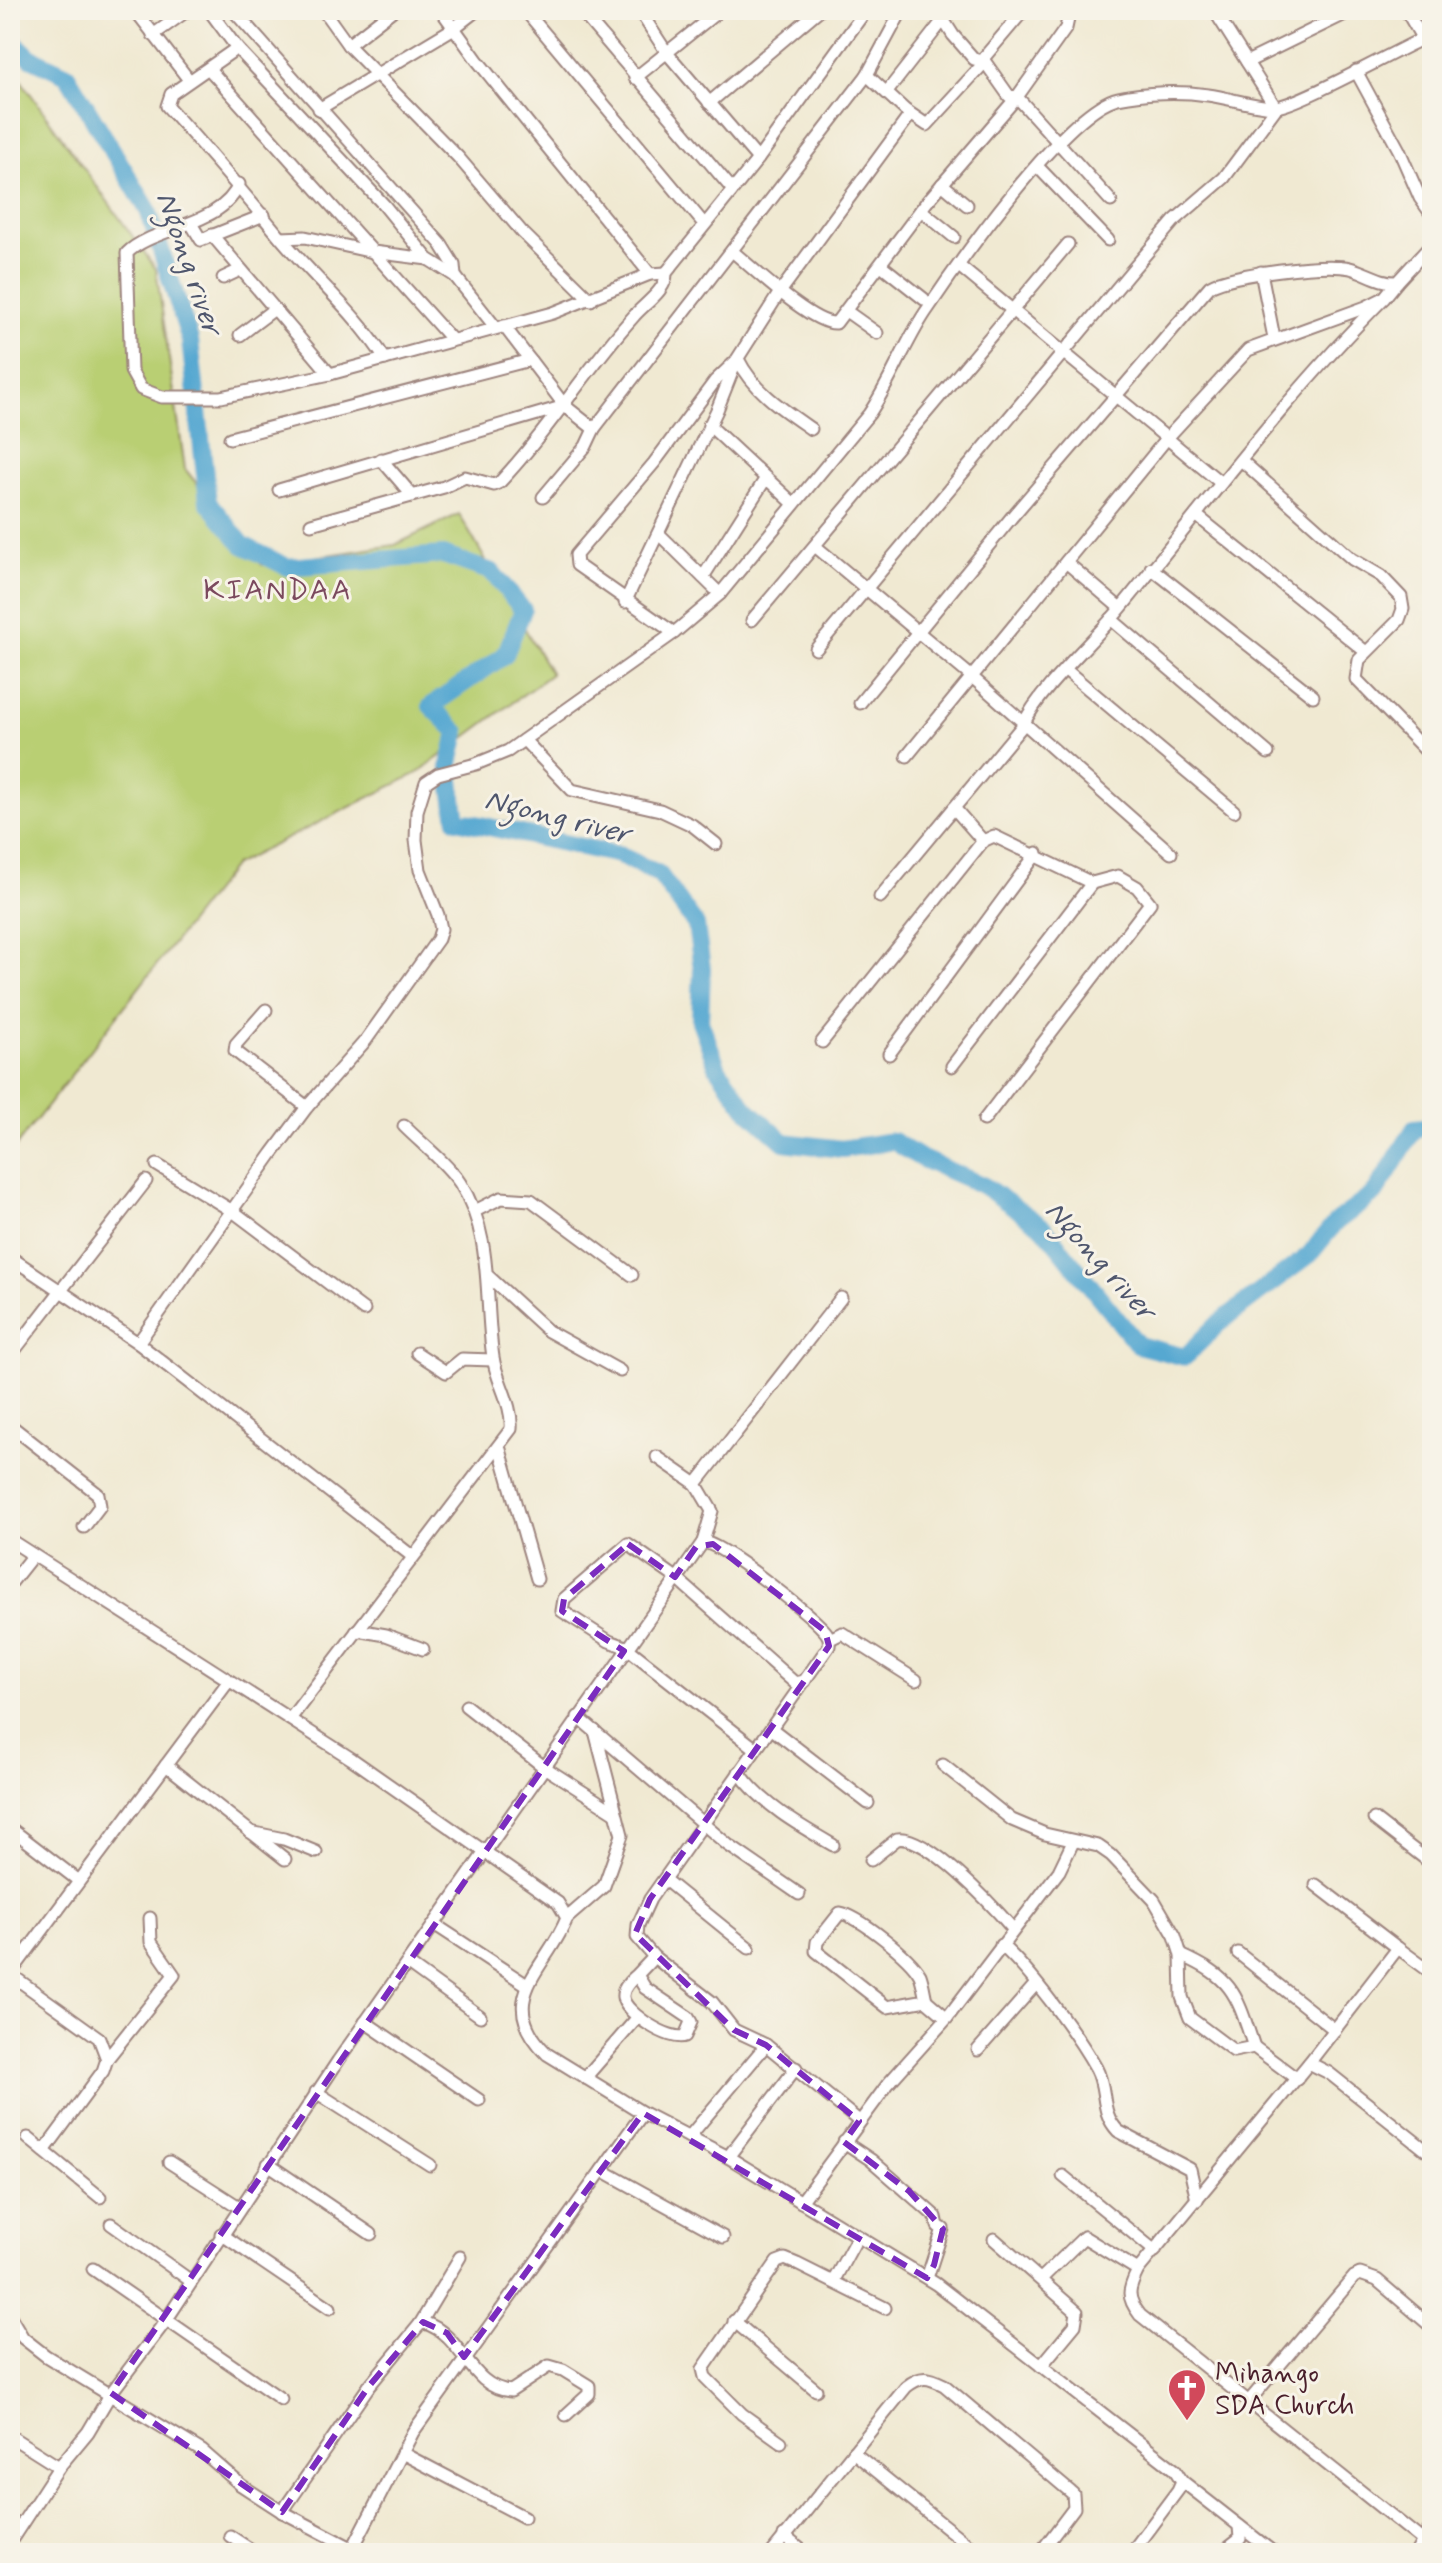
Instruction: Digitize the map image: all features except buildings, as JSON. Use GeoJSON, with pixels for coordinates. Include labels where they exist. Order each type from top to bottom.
{"type":"FeatureCollection","features":[{"type":"Feature","properties":{"kind":"street"},"geometry":{"type":"LineString","coordinates":[[135,10],[189,80]]}},
{"type":"Feature","properties":{"kind":"street"},"geometry":{"type":"LineString","coordinates":[[153,35],[188,10]]}},
{"type":"Feature","properties":{"kind":"street"},"geometry":{"type":"LineString","coordinates":[[209,10],[237,48],[384,205],[428,259],[455,276],[530,360],[565,406],[594,429]]}},
{"type":"Feature","properties":{"kind":"street"},"geometry":{"type":"LineString","coordinates":[[233,10],[441,244],[454,265],[455,276]]}},
{"type":"Feature","properties":{"kind":"street"},"geometry":{"type":"LineString","coordinates":[[323,10],[348,45],[458,157],[522,232],[591,300]]}},
{"type":"Feature","properties":{"kind":"street"},"geometry":{"type":"LineString","coordinates":[[348,45],[393,10]]}},
{"type":"Feature","properties":{"kind":"street"},"geometry":{"type":"LineString","coordinates":[[441,10],[650,274]]}},
{"type":"Feature","properties":{"kind":"street"},"geometry":{"type":"LineString","coordinates":[[319,109],[454,28],[477,10]]}},
{"type":"Feature","properties":{"kind":"street"},"geometry":{"type":"LineString","coordinates":[[525,10],[704,224]]}},
{"type":"Feature","properties":{"kind":"street"},"geometry":{"type":"LineString","coordinates":[[580,10],[732,189]]}},
{"type":"Feature","properties":{"kind":"street"},"geometry":{"type":"LineString","coordinates":[[639,10],[667,53],[758,159]]}},
{"type":"Feature","properties":{"kind":"street"},"geometry":{"type":"LineString","coordinates":[[635,78],[720,10]]}},
{"type":"Feature","properties":{"kind":"street"},"geometry":{"type":"LineString","coordinates":[[709,103],[819,10]]}},
{"type":"Feature","properties":{"kind":"street"},"geometry":{"type":"LineString","coordinates":[[311,524],[444,487],[465,477],[494,485],[530,450],[624,328],[662,287],[666,273],[758,159],[866,10]]}},
{"type":"Feature","properties":{"kind":"street"},"geometry":{"type":"LineString","coordinates":[[543,497],[586,446],[594,429],[867,75],[902,10]]}},
{"type":"Feature","properties":{"kind":"street"},"geometry":{"type":"LineString","coordinates":[[887,92],[940,15],[951,10]]}},
{"type":"Feature","properties":{"kind":"street"},"geometry":{"type":"LineString","coordinates":[[867,75],[910,115],[927,125],[932,123],[1024,10]]}},
{"type":"Feature","properties":{"kind":"street"},"geometry":{"type":"LineString","coordinates":[[732,251],[780,292],[830,324],[836,323],[921,210],[1017,97],[1066,28],[1070,10]]}},
{"type":"Feature","properties":{"kind":"street"},"geometry":{"type":"LineString","coordinates":[[1214,10],[1276,108]]}},
{"type":"Feature","properties":{"kind":"street"},"geometry":{"type":"LineString","coordinates":[[1247,62],[1353,10]]}},
{"type":"Feature","properties":{"kind":"street"},"geometry":{"type":"LineString","coordinates":[[1406,10],[1432,54]]}},
{"type":"Feature","properties":{"kind":"street"},"geometry":{"type":"LineString","coordinates":[[940,15],[974,59],[983,62],[1009,96],[1017,97],[1111,201]]}},
{"type":"Feature","properties":{"kind":"street"},"geometry":{"type":"LineString","coordinates":[[816,649],[1174,221],[1224,178],[1276,108],[1422,39]]}},
{"type":"Feature","properties":{"kind":"street"},"geometry":{"type":"LineString","coordinates":[[237,48],[171,94],[167,106],[239,184],[281,238],[366,329],[385,359]]}},
{"type":"Feature","properties":{"kind":"street"},"geometry":{"type":"LineString","coordinates":[[209,69],[452,340]]}},
{"type":"Feature","properties":{"kind":"street"},"geometry":{"type":"LineString","coordinates":[[1356,71],[1399,150],[1420,198],[1432,215]]}},
{"type":"Feature","properties":{"kind":"street"},"geometry":{"type":"LineString","coordinates":[[138,1343],[307,1107],[366,1040],[438,939],[441,929],[438,915],[420,870],[416,840],[421,791],[438,774],[476,764],[524,740],[674,633],[720,594],[869,414],[924,314],[959,266],[1037,166],[1088,113],[1116,98],[1173,93],[1205,95],[1276,108]]}},
{"type":"Feature","properties":{"kind":"street"},"geometry":{"type":"LineString","coordinates":[[625,602],[737,360],[780,292],[910,115]]}},
{"type":"Feature","properties":{"kind":"street"},"geometry":{"type":"LineString","coordinates":[[1037,166],[1108,240]]}},
{"type":"Feature","properties":{"kind":"street"},"geometry":{"type":"LineString","coordinates":[[239,184],[234,196],[191,225],[131,248],[126,262],[131,371],[141,389],[162,397],[221,397],[330,374],[591,300],[650,274],[666,273]]}},
{"type":"Feature","properties":{"kind":"street"},"geometry":{"type":"LineString","coordinates":[[942,184],[967,205]]}},
{"type":"Feature","properties":{"kind":"street"},"geometry":{"type":"LineString","coordinates":[[921,210],[954,237]]}},
{"type":"Feature","properties":{"kind":"street"},"geometry":{"type":"LineString","coordinates":[[191,225],[201,240],[264,215]]}},
{"type":"Feature","properties":{"kind":"street"},"geometry":{"type":"LineString","coordinates":[[212,235],[330,374]]}},
{"type":"Feature","properties":{"kind":"street"},"geometry":{"type":"LineString","coordinates":[[281,238],[305,237],[373,252],[428,259]]}},
{"type":"Feature","properties":{"kind":"street"},"geometry":{"type":"LineString","coordinates":[[752,620],[1068,244]]}},
{"type":"Feature","properties":{"kind":"street"},"geometry":{"type":"LineString","coordinates":[[880,897],[1023,725],[1041,695],[1067,671],[1111,619],[1320,365],[1432,244]]}},
{"type":"Feature","properties":{"kind":"street"},"geometry":{"type":"LineString","coordinates":[[881,265],[924,299]]}},
{"type":"Feature","properties":{"kind":"street"},"geometry":{"type":"LineString","coordinates":[[959,266],[1014,310],[1062,355],[1168,437],[1221,483]]}},
{"type":"Feature","properties":{"kind":"street"},"geometry":{"type":"LineString","coordinates":[[860,703],[918,630],[1118,397],[1199,296],[1224,278],[1261,272],[1341,267],[1397,282]]}},
{"type":"Feature","properties":{"kind":"street"},"geometry":{"type":"LineString","coordinates":[[223,278],[240,270]]}},
{"type":"Feature","properties":{"kind":"street"},"geometry":{"type":"LineString","coordinates":[[1261,272],[1274,338]]}},
{"type":"Feature","properties":{"kind":"street"},"geometry":{"type":"LineString","coordinates":[[907,756],[1168,437],[1248,350],[1274,338],[1318,326],[1384,298]]}},
{"type":"Feature","properties":{"kind":"street"},"geometry":{"type":"LineString","coordinates":[[240,335],[273,310]]}},
{"type":"Feature","properties":{"kind":"street"},"geometry":{"type":"LineString","coordinates":[[846,311],[877,333]]}},
{"type":"Feature","properties":{"kind":"street"},"geometry":{"type":"LineString","coordinates":[[230,438],[530,360]]}},
{"type":"Feature","properties":{"kind":"street"},"geometry":{"type":"LineString","coordinates":[[737,360],[746,376],[771,401],[811,429]]}},
{"type":"Feature","properties":{"kind":"street"},"geometry":{"type":"LineString","coordinates":[[674,633],[625,602],[577,565],[576,555],[654,463],[715,381],[737,360]]}},
{"type":"Feature","properties":{"kind":"street"},"geometry":{"type":"LineString","coordinates":[[279,490],[565,406]]}},
{"type":"Feature","properties":{"kind":"street"},"geometry":{"type":"LineString","coordinates":[[709,425],[793,503]]}},
{"type":"Feature","properties":{"kind":"street"},"geometry":{"type":"LineString","coordinates":[[381,459],[411,494]]}},
{"type":"Feature","properties":{"kind":"street"},"geometry":{"type":"LineString","coordinates":[[1242,461],[1352,559],[1381,576],[1401,597],[1403,609],[1399,620],[1356,665],[1356,679],[1432,757]]}},
{"type":"Feature","properties":{"kind":"street"},"geometry":{"type":"LineString","coordinates":[[703,577],[766,478]]}},
{"type":"Feature","properties":{"kind":"street"},"geometry":{"type":"LineString","coordinates":[[1196,515],[1366,652]]}},
{"type":"Feature","properties":{"kind":"street"},"geometry":{"type":"LineString","coordinates":[[659,534],[720,594]]}},
{"type":"Feature","properties":{"kind":"street"},"geometry":{"type":"LineString","coordinates":[[815,546],[918,630],[1171,853]]}},
{"type":"Feature","properties":{"kind":"street"},"geometry":{"type":"LineString","coordinates":[[1066,562],[1120,608]]}},
{"type":"Feature","properties":{"kind":"street"},"geometry":{"type":"LineString","coordinates":[[1151,568],[1313,696]]}},
{"type":"Feature","properties":{"kind":"street"},"geometry":{"type":"LineString","coordinates":[[1111,619],[1268,753]]}},
{"type":"Feature","properties":{"kind":"street"},"geometry":{"type":"LineString","coordinates":[[1067,671],[1234,811]]}},
{"type":"Feature","properties":{"kind":"street"},"geometry":{"type":"LineString","coordinates":[[524,740],[572,790],[660,810],[692,825],[716,844]]}},
{"type":"Feature","properties":{"kind":"street"},"geometry":{"type":"LineString","coordinates":[[954,808],[983,841]]}},
{"type":"Feature","properties":{"kind":"street"},"geometry":{"type":"LineString","coordinates":[[822,1042],[983,841],[994,836],[1037,853],[1092,883]]}},
{"type":"Feature","properties":{"kind":"street"},"geometry":{"type":"LineString","coordinates":[[889,1054],[1037,853]]}},
{"type":"Feature","properties":{"kind":"street"},"geometry":{"type":"LineString","coordinates":[[952,1066],[1092,883],[1118,876],[1147,896],[1149,909],[984,1120]]}},
{"type":"Feature","properties":{"kind":"street"},"geometry":{"type":"LineString","coordinates":[[266,1010],[236,1044],[235,1051],[307,1107]]}},
{"type":"Feature","properties":{"kind":"street"},"geometry":{"type":"LineString","coordinates":[[290,1719],[499,1446],[511,1422],[493,1360],[487,1275],[475,1211],[459,1181],[404,1126]]}},
{"type":"Feature","properties":{"kind":"street"},"geometry":{"type":"LineString","coordinates":[[157,1165],[234,1212],[364,1310]]}},
{"type":"Feature","properties":{"kind":"street"},"geometry":{"type":"LineString","coordinates":[[10,1356],[146,1181]]}},
{"type":"Feature","properties":{"kind":"street"},"geometry":{"type":"LineString","coordinates":[[475,1211],[501,1198],[531,1200],[632,1275]]}},
{"type":"Feature","properties":{"kind":"street"},"geometry":{"type":"LineString","coordinates":[[10,1257],[138,1343],[412,1556]]}},
{"type":"Feature","properties":{"kind":"street"},"geometry":{"type":"LineString","coordinates":[[487,1275],[548,1331],[620,1371]]}},
{"type":"Feature","properties":{"kind":"street"},"geometry":{"type":"LineString","coordinates":[[696,1484],[841,1298]]}},
{"type":"Feature","properties":{"kind":"street"},"geometry":{"type":"LineString","coordinates":[[417,1353],[446,1372],[462,1359],[493,1360]]}},
{"type":"Feature","properties":{"kind":"street"},"geometry":{"type":"LineString","coordinates":[[10,1425],[98,1494],[100,1506],[84,1527]]}},
{"type":"Feature","properties":{"kind":"street"},"geometry":{"type":"LineString","coordinates":[[499,1446],[537,1579]]}},
{"type":"Feature","properties":{"kind":"street"},"geometry":{"type":"LineString","coordinates":[[11,2539],[59,2467],[88,2432],[111,2393],[165,2322],[316,2092],[675,1577],[703,1542],[712,1511],[696,1484],[657,1457]]}},
{"type":"Feature","properties":{"kind":"street"},"geometry":{"type":"LineString","coordinates":[[10,1540],[290,1719],[558,1903],[567,1918]]}},
{"type":"Feature","properties":{"kind":"street"},"geometry":{"type":"LineString","coordinates":[[703,1542],[719,1547],[783,1596],[825,1631],[830,1639],[829,1646],[650,1899],[636,1931],[654,1957],[712,2002],[734,2030],[766,2045],[859,2121]]}},
{"type":"Feature","properties":{"kind":"street"},"geometry":{"type":"LineString","coordinates":[[756,1749],[626,1647],[609,1641],[562,1611],[564,1599],[628,1544],[675,1577],[795,1683],[805,1681]]}},
{"type":"Feature","properties":{"kind":"street"},"geometry":{"type":"LineString","coordinates":[[10,1584],[33,1555]]}},
{"type":"Feature","properties":{"kind":"street"},"geometry":{"type":"LineString","coordinates":[[357,1630],[386,1635],[423,1649]]}},
{"type":"Feature","properties":{"kind":"street"},"geometry":{"type":"LineString","coordinates":[[830,1639],[842,1633],[916,1680]]}},
{"type":"Feature","properties":{"kind":"street"},"geometry":{"type":"LineString","coordinates":[[107,2059],[99,2038],[10,1974],[228,1682]]}},
{"type":"Feature","properties":{"kind":"street"},"geometry":{"type":"LineString","coordinates":[[466,1706],[544,1767],[616,1813]]}},
{"type":"Feature","properties":{"kind":"street"},"geometry":{"type":"LineString","coordinates":[[578,1717],[728,1845],[799,1894]]}},
{"type":"Feature","properties":{"kind":"street"},"geometry":{"type":"LineString","coordinates":[[772,1729],[868,1803]]}},
{"type":"Feature","properties":{"kind":"street"},"geometry":{"type":"LineString","coordinates":[[595,1731],[622,1835],[604,1886],[567,1918],[527,1985],[525,2025],[537,2045],[643,2113],[728,2157],[927,2278],[1167,2463],[1182,2481],[1274,2553]]}},
{"type":"Feature","properties":{"kind":"street"},"geometry":{"type":"LineString","coordinates":[[166,1765],[285,1859]]}},
{"type":"Feature","properties":{"kind":"street"},"geometry":{"type":"LineString","coordinates":[[943,1765],[1012,1820],[1073,1842],[1098,1846],[1111,1855],[1154,1900],[1175,1936],[1181,1955],[1182,1997],[1190,2018],[1234,2051],[1254,2047]]}},
{"type":"Feature","properties":{"kind":"street"},"geometry":{"type":"LineString","coordinates":[[739,1772],[748,1785],[800,1826],[833,1845]]}},
{"type":"Feature","properties":{"kind":"street"},"geometry":{"type":"LineString","coordinates":[[1374,1819],[1432,1864]]}},
{"type":"Feature","properties":{"kind":"street"},"geometry":{"type":"LineString","coordinates":[[10,1828],[79,1881]]}},
{"type":"Feature","properties":{"kind":"street"},"geometry":{"type":"LineString","coordinates":[[250,1832],[284,1839],[316,1852]]}},
{"type":"Feature","properties":{"kind":"street"},"geometry":{"type":"LineString","coordinates":[[871,1860],[897,1839],[912,1839],[967,1881],[1013,1929]]}},
{"type":"Feature","properties":{"kind":"street"},"geometry":{"type":"LineString","coordinates":[[801,2202],[859,2121],[947,2018],[1059,1871],[1073,1842]]}},
{"type":"Feature","properties":{"kind":"street"},"geometry":{"type":"LineString","coordinates":[[665,1880],[749,1948]]}},
{"type":"Feature","properties":{"kind":"street"},"geometry":{"type":"LineString","coordinates":[[1316,1885],[1432,1973]]}},
{"type":"Feature","properties":{"kind":"street"},"geometry":{"type":"LineString","coordinates":[[926,2000],[887,2007],[816,1951],[817,1942],[836,1915],[844,1913],[911,1962],[920,1976],[926,2000],[947,2018]]}},
{"type":"Feature","properties":{"kind":"street"},"geometry":{"type":"LineString","coordinates":[[44,2151],[103,2071],[107,2059],[171,1983],[174,1975],[151,1942],[150,1918]]}},
{"type":"Feature","properties":{"kind":"street"},"geometry":{"type":"LineString","coordinates":[[434,1924],[527,1985]]}},
{"type":"Feature","properties":{"kind":"street"},"geometry":{"type":"LineString","coordinates":[[1001,1945],[1020,1962],[1098,2071],[1102,2104],[1109,2122],[1118,2131],[1190,2169],[1197,2200]]}},
{"type":"Feature","properties":{"kind":"street"},"geometry":{"type":"LineString","coordinates":[[1398,1948],[1297,2079],[1138,2270],[1128,2300],[1140,2315],[1432,2548]]}},
{"type":"Feature","properties":{"kind":"street"},"geometry":{"type":"LineString","coordinates":[[1238,1953],[1335,2030]]}},
{"type":"Feature","properties":{"kind":"street"},"geometry":{"type":"LineString","coordinates":[[1181,1955],[1222,1977],[1235,1993],[1254,2047],[1297,2079]]}},
{"type":"Feature","properties":{"kind":"street"},"geometry":{"type":"LineString","coordinates":[[637,1975],[645,1988],[691,2022],[681,2038],[638,2017],[623,1996],[637,1975],[654,1957]]}},
{"type":"Feature","properties":{"kind":"street"},"geometry":{"type":"LineString","coordinates":[[408,1964],[480,2016]]}},
{"type":"Feature","properties":{"kind":"street"},"geometry":{"type":"LineString","coordinates":[[978,2050],[1035,1985]]}},
{"type":"Feature","properties":{"kind":"street"},"geometry":{"type":"LineString","coordinates":[[585,2078],[638,2017]]}},
{"type":"Feature","properties":{"kind":"street"},"geometry":{"type":"LineString","coordinates":[[365,2022],[479,2100]]}},
{"type":"Feature","properties":{"kind":"street"},"geometry":{"type":"LineString","coordinates":[[689,2137],[766,2045]]}},
{"type":"Feature","properties":{"kind":"street"},"geometry":{"type":"LineString","coordinates":[[1309,2063],[1329,2073],[1432,2155]]}},
{"type":"Feature","properties":{"kind":"street"},"geometry":{"type":"LineString","coordinates":[[728,2157],[796,2068]]}},
{"type":"Feature","properties":{"kind":"street"},"geometry":{"type":"LineString","coordinates":[[316,2092],[430,2165]]}},
{"type":"Feature","properties":{"kind":"street"},"geometry":{"type":"LineString","coordinates":[[10,2316],[23,2338],[46,2356],[202,2451],[241,2485],[282,2512],[357,2551],[402,2453],[464,2357],[643,2113]]}},
{"type":"Feature","properties":{"kind":"street"},"geometry":{"type":"LineString","coordinates":[[28,2138],[100,2197]]}},
{"type":"Feature","properties":{"kind":"street"},"geometry":{"type":"LineString","coordinates":[[844,2142],[871,2160],[936,2217],[938,2226],[943,2229],[927,2278]]}},
{"type":"Feature","properties":{"kind":"street"},"geometry":{"type":"LineString","coordinates":[[169,2162],[239,2207]]}},
{"type":"Feature","properties":{"kind":"street"},"geometry":{"type":"LineString","coordinates":[[268,2164],[371,2234]]}},
{"type":"Feature","properties":{"kind":"street"},"geometry":{"type":"LineString","coordinates":[[602,2170],[723,2237]]}},
{"type":"Feature","properties":{"kind":"street"},"geometry":{"type":"LineString","coordinates":[[1063,2176],[1155,2251]]}},
{"type":"Feature","properties":{"kind":"street"},"geometry":{"type":"LineString","coordinates":[[111,2224],[191,2281]]}},
{"type":"Feature","properties":{"kind":"street"},"geometry":{"type":"LineString","coordinates":[[221,2234],[330,2308]]}},
{"type":"Feature","properties":{"kind":"street"},"geometry":{"type":"LineString","coordinates":[[834,2280],[858,2236]]}},
{"type":"Feature","properties":{"kind":"street"},"geometry":{"type":"LineString","coordinates":[[1042,2278],[1084,2237],[1138,2270]]}},
{"type":"Feature","properties":{"kind":"street"},"geometry":{"type":"LineString","coordinates":[[994,2239],[1075,2309],[1077,2317],[1041,2366]]}},
{"type":"Feature","properties":{"kind":"street"},"geometry":{"type":"LineString","coordinates":[[282,2512],[369,2386],[420,2324],[460,2257]]}},
{"type":"Feature","properties":{"kind":"street"},"geometry":{"type":"LineString","coordinates":[[781,2442],[742,2414],[703,2374],[704,2364],[781,2259],[834,2280],[885,2308]]}},
{"type":"Feature","properties":{"kind":"street"},"geometry":{"type":"LineString","coordinates":[[93,2269],[165,2322],[281,2399]]}},
{"type":"Feature","properties":{"kind":"street"},"geometry":{"type":"LineString","coordinates":[[1250,2400],[1354,2277],[1367,2275],[1377,2280],[1432,2327]]}},
{"type":"Feature","properties":{"kind":"street"},"geometry":{"type":"LineString","coordinates":[[734,2321],[816,2390]]}},
{"type":"Feature","properties":{"kind":"street"},"geometry":{"type":"LineString","coordinates":[[420,2324],[425,2323],[447,2333],[481,2377],[506,2391],[549,2366],[563,2370],[591,2389],[566,2415]]}},
{"type":"Feature","properties":{"kind":"street"},"geometry":{"type":"LineString","coordinates":[[772,2553],[906,2387],[916,2379],[928,2377],[944,2385],[1064,2485],[1076,2501],[1040,2553]]}},
{"type":"Feature","properties":{"kind":"street"},"geometry":{"type":"LineString","coordinates":[[10,2436],[59,2467]]}},
{"type":"Feature","properties":{"kind":"street"},"geometry":{"type":"LineString","coordinates":[[853,2452],[978,2553]]}},
{"type":"Feature","properties":{"kind":"street"},"geometry":{"type":"LineString","coordinates":[[402,2453],[524,2517]]}},
{"type":"Feature","properties":{"kind":"street"},"geometry":{"type":"LineString","coordinates":[[1131,2553],[1182,2481]]}},
{"type":"Feature","properties":{"kind":"street"},"geometry":{"type":"LineString","coordinates":[[1416,2553],[1432,2525]]}},
{"type":"Feature","properties":{"kind":"street"},"geometry":{"type":"LineString","coordinates":[[1222,2553],[1240,2539],[1239,2526]]}},
{"type":"Feature","properties":{"kind":"street"},"geometry":{"type":"LineString","coordinates":[[230,2536],[256,2553]]}},
{"type":"Feature","properties":{"kind":"street"},"geometry":{"type":"LineString","coordinates":[[784,2536],[805,2553]]}},
{"type":"Feature","properties":{"kind":"highlighted area"},"geometry":{"type":"Polygon","coordinates":[[[628,1544],[675,1577],[696,1547],[713,1544],[825,1631],[829,1646],[650,1899],[635,1934],[734,2030],[766,2045],[859,2121],[844,2142],[909,2191],[943,2229],[934,2265],[927,2278],[643,2113],[464,2357],[447,2333],[423,2322],[369,2386],[282,2512],[111,2393],[624,1651],[562,1611],[564,1599],[628,1544]]]}},
{"type":"Feature","properties":{"kind":"green space"},"geometry":{"type":"Polygon","coordinates":[[[10,65],[156,269],[185,469],[262,565],[395,545],[459,514],[551,674],[416,774],[234,865],[10,1154],[10,65]]]}},
{"type":"Feature","properties":{"kind":"waterway","name":"Ngong river"},"geometry":{"type":"LineString","coordinates":[[10,38],[31,58],[67,75],[148,210],[190,340],[208,502],[243,545],[287,567],[443,555],[492,572],[523,610],[505,655],[431,706],[457,732],[449,768],[457,820],[619,855],[659,874],[696,925],[702,969],[700,1021],[718,1069],[746,1108],[784,1142],[842,1149],[893,1141],[920,1158],[984,1186],[1043,1227],[1138,1345],[1185,1357],[1218,1324],[1309,1255],[1336,1222],[1375,1193],[1415,1128],[1432,1126]]}},
{"type":"Feature","properties":{"kind":"place","name":"Mihango SDA Church"},"geometry":{"type":"Point","coordinates":[1187,2422]}},
{"type":"Feature","properties":{"kind":"district","name":"KIANDAA"},"geometry":{"type":"Point","coordinates":[278,589]}}]}
